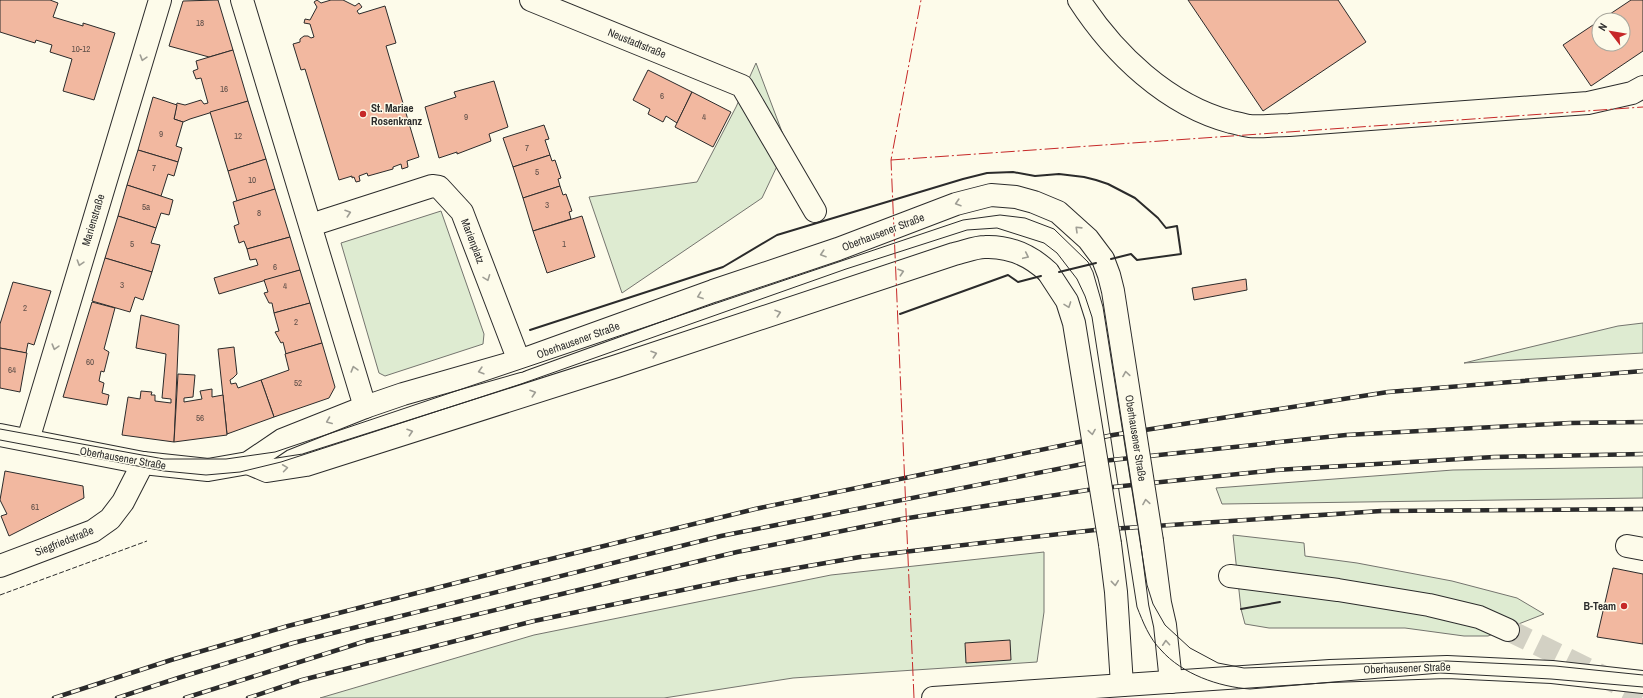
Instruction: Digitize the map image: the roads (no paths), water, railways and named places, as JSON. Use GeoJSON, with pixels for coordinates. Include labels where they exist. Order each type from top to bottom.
{"type":"FeatureCollection","features":[{"type":"Feature","properties":{"kind":"main road","name":"Marienstraße"},"geometry":{"type":"LineString","coordinates":[[28,440],[160,0]]}},
{"type":"Feature","properties":{"kind":"main road"},"geometry":{"type":"LineString","coordinates":[[242,0],[365,407]]}},
{"type":"Feature","properties":{"kind":"main road","name":"Neustadtstraße"},"geometry":{"type":"LineString","coordinates":[[531,0],[742,86],[816,211]]}},
{"type":"Feature","properties":{"kind":"main road"},"geometry":{"type":"LineString","coordinates":[[1079,0],[1109,40],[1138,70],[1166,92],[1218,118],[1248,126],[1289,125],[1588,103],[1632,93],[1643,87]]}},
{"type":"Feature","properties":{"kind":"main road","name":"Marienplatz"},"geometry":{"type":"LineString","coordinates":[[311,225],[432,186],[439,187],[462,212],[519,361]]}},
{"type":"Feature","properties":{"kind":"main road","name":"Oberhausener Straße"},"geometry":{"type":"LineString","coordinates":[[0,434],[143,463],[208,470],[248,463],[282,440],[365,407],[403,394],[519,361],[713,291],[838,250],[956,204],[991,195],[1016,197],[1034,202],[1058,212],[1088,239],[1103,259],[1109,275],[1113,291],[1152,541],[1160,602],[1165,625],[1171,682]]}},
{"type":"Feature","properties":{"kind":"main road"},"geometry":{"type":"LineString","coordinates":[[248,463],[267,471],[306,465],[617,366],[954,254],[984,247],[1005,248],[1036,260],[1048,272],[1067,301],[1074,323],[1110,544],[1116,592],[1122,685]]}},
{"type":"Feature","properties":{"kind":"main road","name":"Siegfriedstraße"},"geometry":{"type":"LineString","coordinates":[[0,566],[92,531],[110,519],[123,502],[143,463]]}},
{"type":"Feature","properties":{"kind":"main road"},"geometry":{"type":"LineString","coordinates":[[1230,576],[1338,590],[1429,605],[1479,617],[1508,630]]}},
{"type":"Feature","properties":{"kind":"main road","name":"Oberhausener Straße"},"geometry":{"type":"LineString","coordinates":[[933,698],[1330,671],[1447,667],[1586,675],[1643,682]]}},
{"type":"Feature","properties":{"kind":"tunnel"},"geometry":{"type":"LineString","coordinates":[[1508,630],[1643,696]]}},
{"type":"Feature","properties":{"kind":"tram line"},"geometry":{"type":"LineString","coordinates":[[0,429],[164,459],[226,459],[275,452],[963,220],[1000,215],[1025,218],[1054,229],[1088,262],[1093,272],[1103,307],[1147,585],[1153,604],[1165,625],[1190,648],[1218,663],[1244,668],[1447,661],[1555,666],[1643,675]]}},
{"type":"Feature","properties":{"kind":"tram line"},"geometry":{"type":"LineString","coordinates":[[0,440],[164,471],[206,475],[240,472],[281,462],[521,384],[846,269],[967,230],[997,228],[1044,243],[1057,253],[1077,279],[1085,296],[1092,317],[1137,607],[1153,640],[1161,650],[1179,666],[1202,678],[1214,682],[1238,688],[1250,689],[1440,673],[1551,679],[1643,687]]}},
{"type":"Feature","properties":{"kind":"railway"},"geometry":{"type":"LineString","coordinates":[[54,698],[171,660],[288,626],[522,566],[755,509],[1113,435],[1388,392],[1643,371]]}},
{"type":"Feature","properties":{"kind":"railway"},"geometry":{"type":"LineString","coordinates":[[117,698],[293,643],[721,536],[1093,462],[1346,435],[1570,423],[1643,422]]}},
{"type":"Feature","properties":{"kind":"railway"},"geometry":{"type":"LineString","coordinates":[[185,698],[366,641],[737,552],[902,519],[1094,489],[1276,470],[1494,457],[1643,454]]}},
{"type":"Feature","properties":{"kind":"railway"},"geometry":{"type":"LineString","coordinates":[[248,698],[302,680],[534,621],[740,578],[860,557],[1095,530],[1381,511],[1643,509]]}},
{"type":"Feature","properties":{"kind":"place","name":"St. Mariae Rosenkranz"},"geometry":{"type":"Point","coordinates":[363,114]}},
{"type":"Feature","properties":{"kind":"place","name":"B-Team"},"geometry":{"type":"Point","coordinates":[1624,606]}}]}
